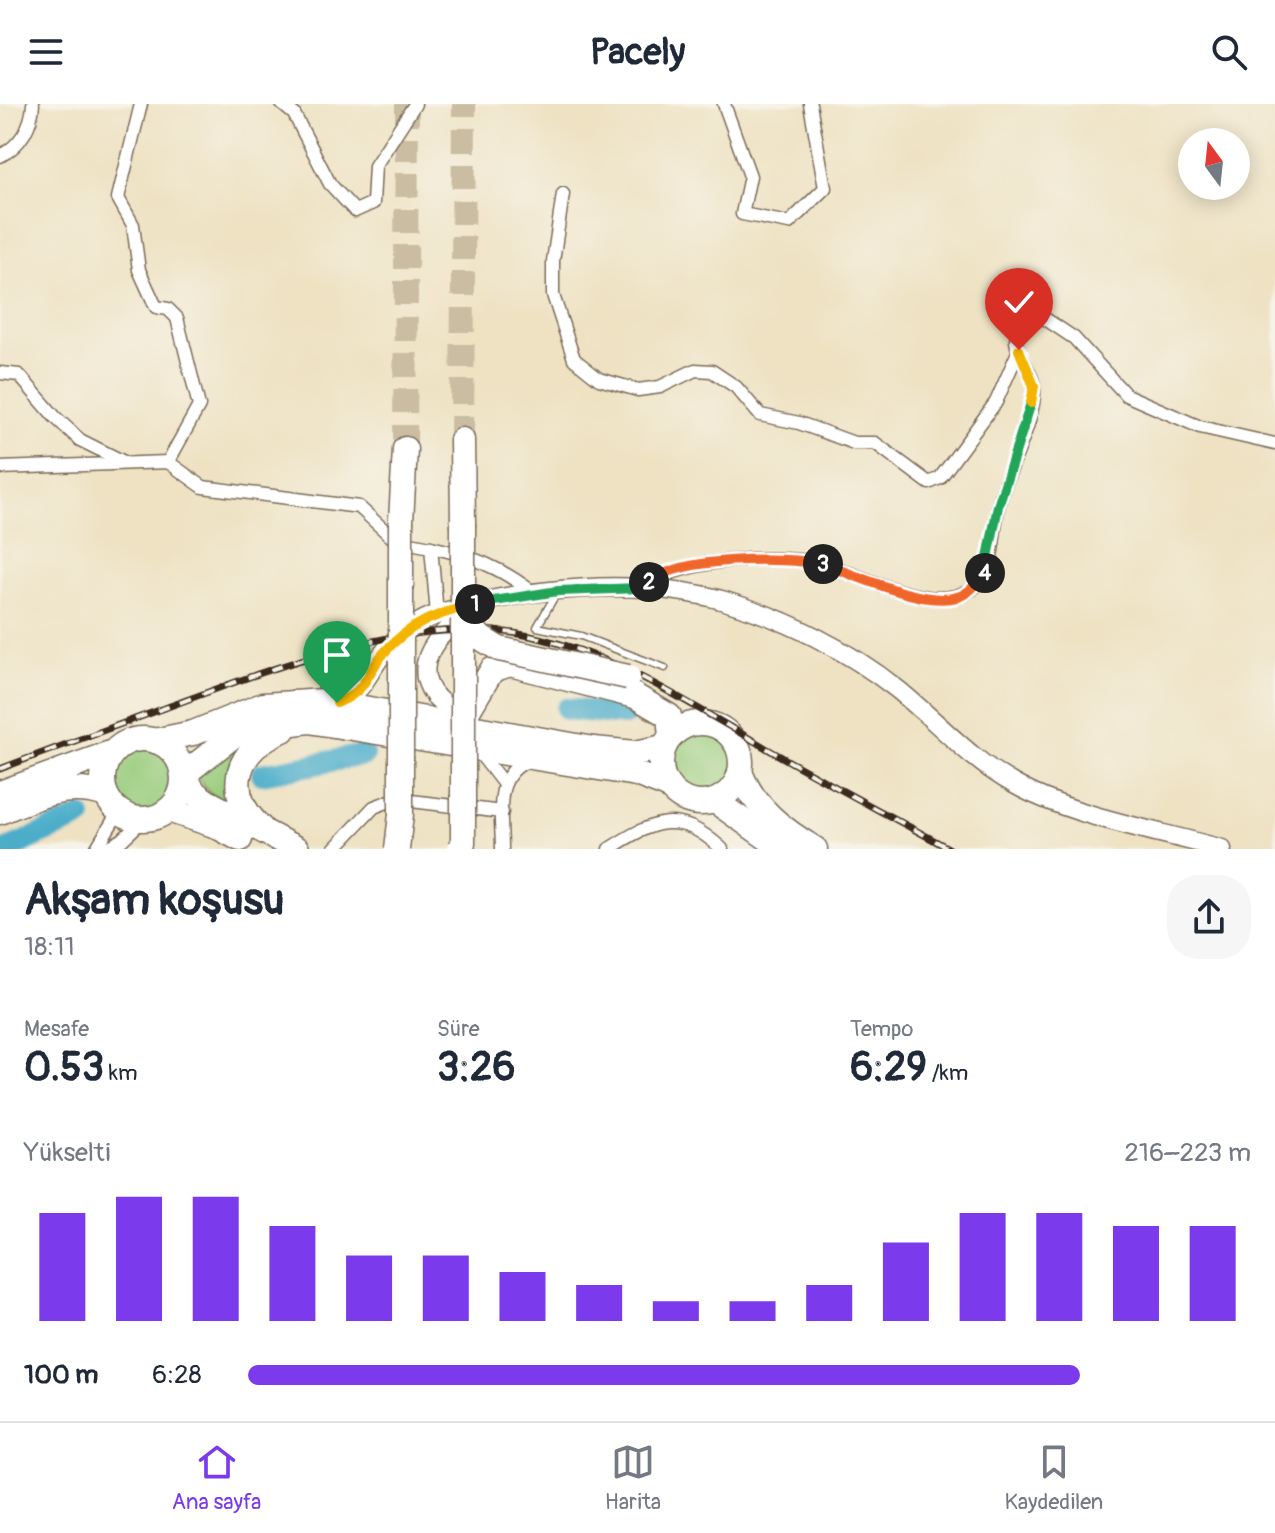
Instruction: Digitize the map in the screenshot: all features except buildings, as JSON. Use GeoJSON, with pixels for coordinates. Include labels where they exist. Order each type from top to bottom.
{"type":"FeatureCollection","features":[{"type":"Feature","properties":{"kind":"highway"},"geometry":{"type":"LineString","coordinates":[[462,440],[463,524],[473,611],[481,638],[499,649],[632,686],[669,716],[668,742],[661,760],[668,786]]}},
{"type":"Feature","properties":{"kind":"highway"},"geometry":{"type":"LineString","coordinates":[[397,849],[401,814],[401,521],[405,449]]}},
{"type":"Feature","properties":{"kind":"highway"},"geometry":{"type":"LineString","coordinates":[[459,849],[463,843],[465,716],[473,611]]}},
{"type":"Feature","properties":{"kind":"highway"},"geometry":{"type":"LineString","coordinates":[[0,812],[61,790],[93,790],[144,819],[168,810],[178,798],[183,775],[233,736],[253,728],[309,721],[636,774],[668,786],[689,802],[715,801],[735,785],[740,772],[741,759],[731,736],[650,685],[632,686],[510,664],[492,670],[465,716]]}},
{"type":"Feature","properties":{"kind":"highway"},"geometry":{"type":"LineString","coordinates":[[0,793],[113,752],[132,740],[154,741],[193,733],[263,705],[296,700],[337,703],[621,752],[650,752],[668,742],[682,728],[708,724]]}},
{"type":"Feature","properties":{"kind":"highway"},"geometry":{"type":"LineString","coordinates":[[278,846],[244,808],[238,787],[240,770],[256,742],[309,721]]}},
{"type":"Feature","properties":{"kind":"highway"},"geometry":{"type":"LineString","coordinates":[[154,741],[174,753],[195,793],[278,846]]}},
{"type":"Feature","properties":{"kind":"highway"},"geometry":{"type":"LineString","coordinates":[[112,803],[103,773],[113,752]]}},
{"type":"Feature","properties":{"kind":"highway"},"geometry":{"type":"LineString","coordinates":[[740,772],[753,799],[769,816],[815,849]]}},
{"type":"Feature","properties":{"kind":"highway"},"geometry":{"type":"LineString","coordinates":[[715,801],[783,849]]}},
{"type":"Feature","properties":{"kind":"highway"},"geometry":{"type":"LineString","coordinates":[[168,810],[278,846]]}},
{"type":"Feature","properties":{"kind":"main road"},"geometry":{"type":"LineString","coordinates":[[337,703],[362,689],[381,656],[414,624],[437,614],[473,611],[558,591],[640,588],[725,601],[829,643],[896,689],[979,762],[1017,786],[1064,805],[1222,849]]}},
{"type":"Feature","properties":{"kind":"main road"},"geometry":{"type":"LineString","coordinates":[[473,611],[430,647],[426,676],[441,704],[495,731]]}},
{"type":"Feature","properties":{"kind":"street"},"geometry":{"type":"LineString","coordinates":[[0,156],[21,138],[32,122],[33,104]]}},
{"type":"Feature","properties":{"kind":"street"},"geometry":{"type":"LineString","coordinates":[[141,104],[118,198],[133,225],[139,270],[156,307],[168,309],[177,318],[199,406],[168,462]]}},
{"type":"Feature","properties":{"kind":"street"},"geometry":{"type":"LineString","coordinates":[[282,104],[294,114],[330,184],[355,211],[373,203],[375,166],[415,104]]}},
{"type":"Feature","properties":{"kind":"street"},"geometry":{"type":"LineString","coordinates":[[724,104],[750,176],[742,214],[789,223],[825,188],[810,104]]}},
{"type":"Feature","properties":{"kind":"street"},"geometry":{"type":"LineString","coordinates":[[563,194],[553,261],[553,295],[574,359],[599,379],[638,390],[660,387],[695,370],[712,371],[736,387],[760,415],[799,423],[854,443],[875,443],[929,483],[940,478],[996,402],[1019,350]]}},
{"type":"Feature","properties":{"kind":"street"},"geometry":{"type":"LineString","coordinates":[[640,588],[656,576],[704,564],[743,560],[820,563],[913,595],[936,598],[956,598],[974,588],[986,572],[998,506],[1030,411],[1034,386],[1016,341],[1023,317],[1035,312],[1074,338],[1126,395],[1200,427],[1275,444]]}},
{"type":"Feature","properties":{"kind":"street"},"geometry":{"type":"LineString","coordinates":[[0,373],[19,375],[80,440],[127,463]]}},
{"type":"Feature","properties":{"kind":"street"},"geometry":{"type":"LineString","coordinates":[[0,468],[168,462],[203,487],[359,507],[395,540],[475,557],[507,573],[535,594]]}},
{"type":"Feature","properties":{"kind":"street"},"geometry":{"type":"LineString","coordinates":[[431,547],[437,614]]}},
{"type":"Feature","properties":{"kind":"street"},"geometry":{"type":"LineString","coordinates":[[473,746],[503,783]]}},
{"type":"Feature","properties":{"kind":"street"},"geometry":{"type":"LineString","coordinates":[[502,849],[503,783],[510,770],[538,757]]}},
{"type":"Feature","properties":{"kind":"street"},"geometry":{"type":"LineString","coordinates":[[334,849],[374,807],[395,799],[502,812]]}},
{"type":"Feature","properties":{"kind":"street"},"geometry":{"type":"LineString","coordinates":[[96,849],[112,803]]}},
{"type":"Feature","properties":{"kind":"street"},"geometry":{"type":"LineString","coordinates":[[105,849],[122,840],[144,819]]}},
{"type":"Feature","properties":{"kind":"street"},"geometry":{"type":"LineString","coordinates":[[609,849],[655,824],[674,821],[696,828],[722,849]]}},
{"type":"Feature","properties":{"kind":"lane"},"geometry":{"type":"LineString","coordinates":[[558,591],[537,627],[581,636],[665,668]]}},
{"type":"Feature","properties":{"kind":"green space"},"geometry":{"type":"Polygon","coordinates":[[[701,726],[715,729],[727,737],[735,749],[738,763],[735,777],[727,789],[715,797],[701,800],[687,797],[675,789],[667,777],[664,763],[667,749],[675,737],[687,729],[701,726]]]}},
{"type":"Feature","properties":{"kind":"green space"},"geometry":{"type":"Polygon","coordinates":[[[143,742],[157,745],[169,753],[177,765],[180,779],[177,793],[169,805],[157,813],[143,816],[129,813],[117,805],[109,793],[106,779],[109,765],[117,753],[129,745],[143,742]]]}},
{"type":"Feature","properties":{"kind":"green space"},"geometry":{"type":"Polygon","coordinates":[[[241,746],[232,760],[231,768],[235,809],[210,794],[195,774],[220,753],[241,746]]]}},
{"type":"Feature","properties":{"kind":"waterway"},"geometry":{"type":"LineString","coordinates":[[567,709],[625,715]]}},
{"type":"Feature","properties":{"kind":"waterway"},"geometry":{"type":"LineString","coordinates":[[262,774],[364,755]]}},
{"type":"Feature","properties":{"kind":"waterway"},"geometry":{"type":"LineString","coordinates":[[7,849],[81,817]]}},
{"type":"Feature","properties":{"kind":"tunnel"},"geometry":{"type":"LineString","coordinates":[[405,449],[407,104]]}},
{"type":"Feature","properties":{"kind":"tunnel"},"geometry":{"type":"LineString","coordinates":[[462,440],[464,104]]}},
{"type":"Feature","properties":{"kind":"railway"},"geometry":{"type":"LineString","coordinates":[[0,769],[297,661],[392,637],[439,631],[485,630],[530,636],[564,645],[628,671],[950,849]]}},
{"type":"Feature","properties":{"kind":"route"},"geometry":{"type":"LineString","coordinates":[[337,703],[362,689],[381,656],[414,624],[437,614],[482,602],[558,591],[640,588],[656,576],[704,564],[743,560],[820,563],[913,595],[956,598],[974,588],[986,572],[998,506],[1030,411],[1034,386],[1019,350]]}}]}
